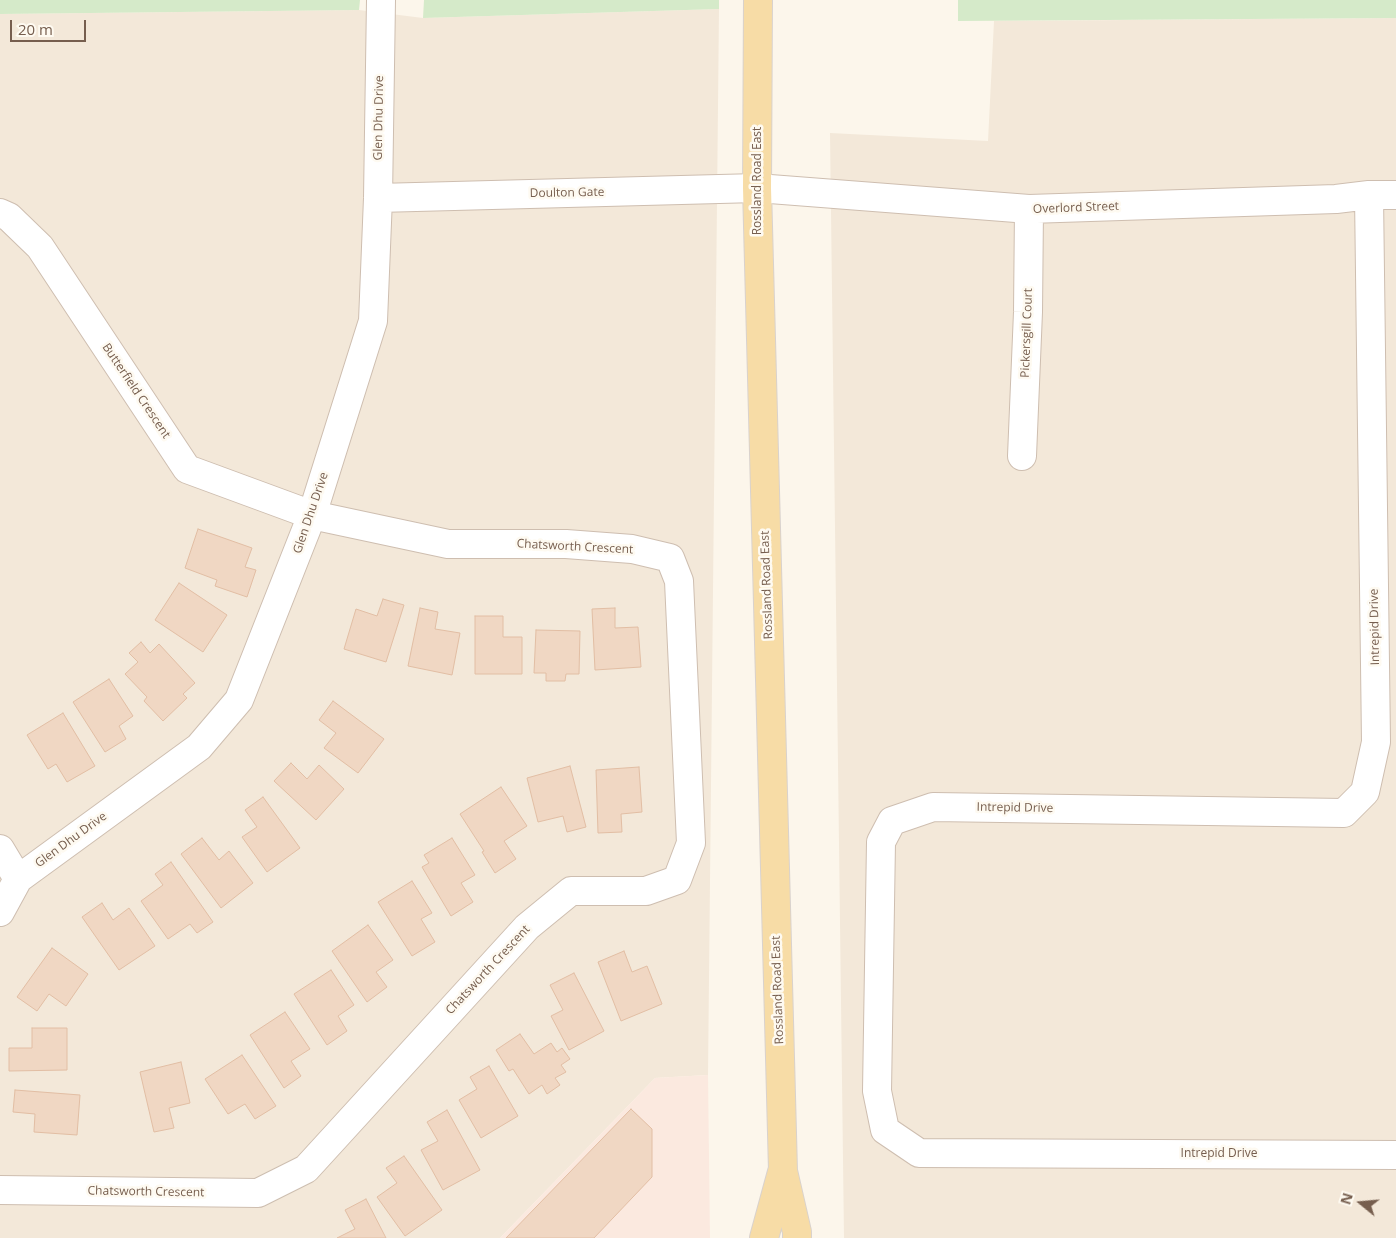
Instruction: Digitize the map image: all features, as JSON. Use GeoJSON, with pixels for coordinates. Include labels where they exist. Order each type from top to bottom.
{"type":"FeatureCollection","features":[{"type":"Feature","properties":{"kind":"main road","name":"Rossland Road East"},"geometry":{"type":"LineString","coordinates":[[758,0],[757,188],[783,1171],[797,1238]]}},
{"type":"Feature","properties":{"kind":"main road","name":"Rossland Road East"},"geometry":{"type":"LineString","coordinates":[[764,1238],[783,1171]]}},
{"type":"Feature","properties":{"kind":"street","name":"Glen Dhu Drive"},"geometry":{"type":"LineString","coordinates":[[0,912],[18,879],[199,747],[239,700],[312,515],[373,322],[378,198],[381,0]]}},
{"type":"Feature","properties":{"kind":"street","name":"Doulton Gate"},"geometry":{"type":"LineString","coordinates":[[378,198],[757,188]]}},
{"type":"Feature","properties":{"kind":"street","name":"Overlord Street"},"geometry":{"type":"LineString","coordinates":[[757,188],[1029,209],[1336,199],[1369,195],[1396,196]]}},
{"type":"Feature","properties":{"kind":"street","name":"Intrepid Drive"},"geometry":{"type":"LineString","coordinates":[[1369,195],[1376,742],[1365,792],[1344,813],[933,806],[892,821],[881,842],[877,1091],[885,1130],[919,1153],[1396,1155]]}},
{"type":"Feature","properties":{"kind":"street","name":"Pickersgill Court"},"geometry":{"type":"LineString","coordinates":[[1022,456],[1028,312],[1029,209]]}},
{"type":"Feature","properties":{"kind":"street","name":"Butterfield Crescent"},"geometry":{"type":"LineString","coordinates":[[0,213],[10,216],[40,247],[187,469],[312,515]]}},
{"type":"Feature","properties":{"kind":"street","name":"Chatsworth Crescent"},"geometry":{"type":"LineString","coordinates":[[0,1190],[258,1193],[306,1169],[527,927],[571,891],[646,891],[677,880],[691,843],[679,581],[670,558],[632,549],[585,546],[448,544],[312,515]]}},
{"type":"Feature","properties":{"kind":"street"},"geometry":{"type":"LineString","coordinates":[[0,849],[18,879]]}},
{"type":"Feature","properties":{"kind":"shaded area"},"geometry":{"type":"Polygon","coordinates":[[[719,9],[708,1075],[655,1078],[500,1238],[0,1238],[0,14],[359,10],[423,18],[719,9]]]}},
{"type":"Feature","properties":{"kind":"shaded area"},"geometry":{"type":"Polygon","coordinates":[[[1396,18],[1396,1238],[844,1238],[830,133],[988,141],[994,21],[1396,18]]]}},
{"type":"Feature","properties":{"kind":"shaded area"},"geometry":{"type":"Polygon","coordinates":[[[708,1075],[710,1238],[500,1238],[655,1078],[708,1075]]]}},
{"type":"Feature","properties":{"kind":"green space"},"geometry":{"type":"Polygon","coordinates":[[[0,0],[360,0],[359,10],[0,14],[0,0]]]}},
{"type":"Feature","properties":{"kind":"green space"},"geometry":{"type":"Polygon","coordinates":[[[424,0],[719,0],[719,9],[423,18],[424,0]]]}},
{"type":"Feature","properties":{"kind":"green space"},"geometry":{"type":"Polygon","coordinates":[[[958,0],[1396,0],[1396,18],[958,21],[958,0]]]}},
{"type":"Feature","properties":{"kind":"building"},"geometry":{"type":"Polygon","coordinates":[[[198,529],[252,548],[245,567],[256,570],[247,597],[215,586],[217,580],[185,568],[198,529]]]}},
{"type":"Feature","properties":{"kind":"building"},"geometry":{"type":"Polygon","coordinates":[[[179,583],[227,615],[203,652],[155,620],[179,583]]]}},
{"type":"Feature","properties":{"kind":"building"},"geometry":{"type":"Polygon","coordinates":[[[383,599],[404,605],[386,662],[344,649],[356,609],[377,616],[383,599]]]}},
{"type":"Feature","properties":{"kind":"building"},"geometry":{"type":"Polygon","coordinates":[[[420,608],[438,612],[435,629],[460,633],[452,675],[408,666],[420,608]]]}},
{"type":"Feature","properties":{"kind":"building"},"geometry":{"type":"Polygon","coordinates":[[[615,608],[615,628],[638,627],[641,667],[595,670],[592,609],[615,608]]]}},
{"type":"Feature","properties":{"kind":"building"},"geometry":{"type":"Polygon","coordinates":[[[475,616],[503,616],[503,637],[522,637],[522,674],[475,674],[475,616]]]}},
{"type":"Feature","properties":{"kind":"building"},"geometry":{"type":"Polygon","coordinates":[[[536,630],[580,631],[579,674],[566,674],[565,681],[546,681],[546,673],[534,673],[536,630]]]}},
{"type":"Feature","properties":{"kind":"building"},"geometry":{"type":"Polygon","coordinates":[[[141,642],[150,653],[159,644],[195,683],[183,694],[187,698],[163,721],[144,701],[147,697],[125,674],[138,662],[129,653],[141,642]]]}},
{"type":"Feature","properties":{"kind":"building"},"geometry":{"type":"Polygon","coordinates":[[[109,679],[133,716],[119,726],[126,739],[105,752],[73,702],[109,679]]]}},
{"type":"Feature","properties":{"kind":"building"},"geometry":{"type":"Polygon","coordinates":[[[333,701],[384,739],[358,773],[324,748],[336,733],[319,720],[333,701]]]}},
{"type":"Feature","properties":{"kind":"building"},"geometry":{"type":"Polygon","coordinates":[[[63,713],[95,766],[67,782],[56,764],[48,769],[27,735],[63,713]]]}},
{"type":"Feature","properties":{"kind":"building"},"geometry":{"type":"Polygon","coordinates":[[[291,763],[307,779],[319,765],[344,789],[316,820],[274,781],[291,763]]]}},
{"type":"Feature","properties":{"kind":"building"},"geometry":{"type":"Polygon","coordinates":[[[570,766],[586,827],[567,832],[563,816],[538,822],[527,778],[570,766]]]}},
{"type":"Feature","properties":{"kind":"building"},"geometry":{"type":"Polygon","coordinates":[[[639,767],[642,812],[621,814],[622,832],[598,833],[596,770],[639,767]]]}},
{"type":"Feature","properties":{"kind":"building"},"geometry":{"type":"Polygon","coordinates":[[[501,787],[527,826],[504,841],[516,859],[495,873],[482,852],[484,851],[460,814],[501,787]]]}},
{"type":"Feature","properties":{"kind":"building"},"geometry":{"type":"Polygon","coordinates":[[[263,797],[300,848],[267,872],[242,837],[257,827],[245,810],[263,797]]]}},
{"type":"Feature","properties":{"kind":"building"},"geometry":{"type":"Polygon","coordinates":[[[202,838],[219,860],[229,851],[253,883],[221,908],[181,854],[202,838]]]}},
{"type":"Feature","properties":{"kind":"building"},"geometry":{"type":"Polygon","coordinates":[[[452,838],[475,875],[461,883],[473,902],[451,916],[422,867],[429,863],[424,855],[452,838]]]}},
{"type":"Feature","properties":{"kind":"building"},"geometry":{"type":"Polygon","coordinates":[[[171,862],[213,922],[197,933],[190,924],[168,939],[141,901],[163,885],[155,874],[171,862]]]}},
{"type":"Feature","properties":{"kind":"building"},"geometry":{"type":"Polygon","coordinates":[[[412,881],[432,913],[421,919],[435,942],[412,956],[378,902],[412,881]]]}},
{"type":"Feature","properties":{"kind":"building"},"geometry":{"type":"Polygon","coordinates":[[[102,903],[113,920],[129,908],[155,946],[119,970],[82,917],[102,903]]]}},
{"type":"Feature","properties":{"kind":"building"},"geometry":{"type":"Polygon","coordinates":[[[368,925],[393,960],[376,972],[387,987],[367,1002],[332,951],[368,925]]]}},
{"type":"Feature","properties":{"kind":"building"},"geometry":{"type":"Polygon","coordinates":[[[52,948],[88,974],[66,1006],[49,994],[37,1011],[17,997],[52,948]]]}},
{"type":"Feature","properties":{"kind":"building"},"geometry":{"type":"Polygon","coordinates":[[[624,951],[632,972],[647,966],[662,1004],[621,1021],[598,962],[624,951]]]}},
{"type":"Feature","properties":{"kind":"building"},"geometry":{"type":"Polygon","coordinates":[[[331,970],[354,1005],[338,1016],[347,1031],[327,1045],[294,994],[331,970]]]}},
{"type":"Feature","properties":{"kind":"building"},"geometry":{"type":"Polygon","coordinates":[[[574,973],[604,1031],[569,1050],[551,1016],[563,1010],[550,985],[574,973]]]}},
{"type":"Feature","properties":{"kind":"building"},"geometry":{"type":"Polygon","coordinates":[[[285,1012],[310,1049],[291,1061],[301,1076],[284,1088],[250,1035],[285,1012]]]}},
{"type":"Feature","properties":{"kind":"building"},"geometry":{"type":"Polygon","coordinates":[[[32,1028],[67,1028],[67,1070],[9,1071],[9,1048],[32,1048],[32,1028]]]}},
{"type":"Feature","properties":{"kind":"building"},"geometry":{"type":"Polygon","coordinates":[[[520,1034],[534,1054],[551,1043],[557,1052],[562,1048],[570,1059],[561,1065],[566,1072],[555,1078],[560,1085],[547,1094],[542,1085],[529,1094],[513,1069],[509,1071],[496,1050],[520,1034]]]}},
{"type":"Feature","properties":{"kind":"building"},"geometry":{"type":"Polygon","coordinates":[[[242,1055],[276,1106],[255,1119],[245,1104],[228,1114],[205,1079],[242,1055]]]}},
{"type":"Feature","properties":{"kind":"building"},"geometry":{"type":"Polygon","coordinates":[[[181,1062],[190,1103],[169,1108],[174,1128],[154,1132],[140,1072],[181,1062]]]}},
{"type":"Feature","properties":{"kind":"building"},"geometry":{"type":"Polygon","coordinates":[[[489,1066],[518,1116],[481,1138],[459,1100],[477,1089],[470,1077],[489,1066]]]}},
{"type":"Feature","properties":{"kind":"building"},"geometry":{"type":"Polygon","coordinates":[[[15,1090],[80,1095],[77,1135],[34,1132],[35,1114],[13,1112],[15,1090]]]}},
{"type":"Feature","properties":{"kind":"building"},"geometry":{"type":"Polygon","coordinates":[[[631,1109],[652,1129],[652,1177],[594,1238],[506,1238],[631,1109]]]}},
{"type":"Feature","properties":{"kind":"building"},"geometry":{"type":"Polygon","coordinates":[[[447,1110],[480,1170],[443,1190],[421,1150],[438,1141],[427,1122],[447,1110]]]}},
{"type":"Feature","properties":{"kind":"building"},"geometry":{"type":"Polygon","coordinates":[[[404,1156],[442,1210],[405,1236],[377,1197],[397,1183],[386,1168],[404,1156]]]}},
{"type":"Feature","properties":{"kind":"building"},"geometry":{"type":"Polygon","coordinates":[[[366,1199],[386,1238],[337,1238],[355,1229],[345,1210],[366,1199]]]}}]}
